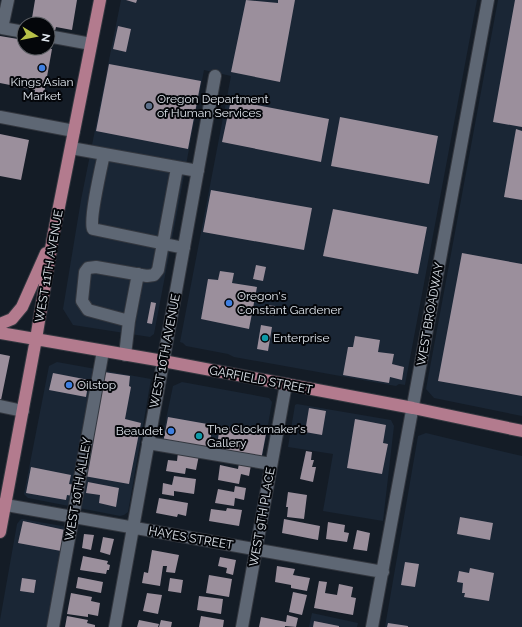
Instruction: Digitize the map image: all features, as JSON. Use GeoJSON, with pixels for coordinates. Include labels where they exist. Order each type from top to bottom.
{"type":"FeatureCollection","features":[{"type":"Feature","properties":{"kind":"main road","name":"WEST 11TH AVENUE"},"geometry":{"type":"LineString","coordinates":[[0,532],[3,505],[36,339],[53,237],[100,0]]}},
{"type":"Feature","properties":{"kind":"main road"},"geometry":{"type":"LineString","coordinates":[[0,324],[12,319],[22,307],[53,237]]}},
{"type":"Feature","properties":{"kind":"main road","name":"GARFIELD STREET"},"geometry":{"type":"LineString","coordinates":[[0,333],[286,384],[413,408],[522,431]]}},
{"type":"Feature","properties":{"kind":"street"},"geometry":{"type":"LineString","coordinates":[[8,0],[2,28],[16,31]]}},
{"type":"Feature","properties":{"kind":"street","name":"WEST BROADWAY"},"geometry":{"type":"LineString","coordinates":[[372,627],[488,0]]}},
{"type":"Feature","properties":{"kind":"street"},"geometry":{"type":"LineString","coordinates":[[56,37],[91,44]]}},
{"type":"Feature","properties":{"kind":"street","name":"WEST 10TH AVENUE"},"geometry":{"type":"LineString","coordinates":[[115,627],[215,76]]}},
{"type":"Feature","properties":{"kind":"street"},"geometry":{"type":"LineString","coordinates":[[0,117],[74,131]]}},
{"type":"Feature","properties":{"kind":"street"},"geometry":{"type":"LineString","coordinates":[[71,148],[198,171]]}},
{"type":"Feature","properties":{"kind":"street"},"geometry":{"type":"LineString","coordinates":[[104,154],[91,225],[93,229],[184,248]]}},
{"type":"Feature","properties":{"kind":"street"},"geometry":{"type":"LineString","coordinates":[[129,321],[88,310],[82,301],[85,272],[88,268],[96,267],[154,275],[158,270],[177,168]]}},
{"type":"Feature","properties":{"kind":"street"},"geometry":{"type":"LineString","coordinates":[[125,355],[129,321],[138,274]]}},
{"type":"Feature","properties":{"kind":"street","name":"WEST 10TH ALLEY"},"geometry":{"type":"LineString","coordinates":[[53,627],[103,351]]}},
{"type":"Feature","properties":{"kind":"street","name":"WEST 9TH PLACE"},"geometry":{"type":"LineString","coordinates":[[242,627],[286,384]]}},
{"type":"Feature","properties":{"kind":"street"},"geometry":{"type":"LineString","coordinates":[[0,406],[22,411]]}},
{"type":"Feature","properties":{"kind":"street"},"geometry":{"type":"LineString","coordinates":[[148,443],[271,464]]}},
{"type":"Feature","properties":{"kind":"street","name":"HAYES STREET"},"geometry":{"type":"LineString","coordinates":[[3,505],[382,572]]}},
{"type":"Feature","properties":{"kind":"shaded area"},"geometry":{"type":"Polygon","coordinates":[[[121,0],[477,0],[405,385],[399,384],[396,386],[234,357],[228,354],[186,346],[180,342],[231,76],[204,70],[154,334],[150,337],[73,325],[63,309],[81,200],[121,0]]]}},
{"type":"Feature","properties":{"kind":"shaded area"},"geometry":{"type":"Polygon","coordinates":[[[498,0],[522,0],[522,416],[434,398],[426,389],[498,0]]]}},
{"type":"Feature","properties":{"kind":"shaded area"},"geometry":{"type":"Polygon","coordinates":[[[57,362],[151,379],[128,512],[124,515],[120,516],[28,498],[24,494],[49,366],[57,362]]]}},
{"type":"Feature","properties":{"kind":"shaded area"},"geometry":{"type":"Polygon","coordinates":[[[182,382],[269,398],[272,402],[261,465],[160,448],[173,386],[182,382]]]}},
{"type":"Feature","properties":{"kind":"shaded area"},"geometry":{"type":"Polygon","coordinates":[[[297,404],[391,420],[394,426],[383,521],[323,511],[333,454],[288,447],[295,405],[297,404]]]}},
{"type":"Feature","properties":{"kind":"shaded area"},"geometry":{"type":"Polygon","coordinates":[[[426,433],[522,456],[522,627],[385,627],[418,436],[426,433]]]}},
{"type":"Feature","properties":{"kind":"shaded area"},"geometry":{"type":"Polygon","coordinates":[[[22,519],[68,527],[50,627],[0,627],[17,524],[22,519]]]}},
{"type":"Feature","properties":{"kind":"shaded area"},"geometry":{"type":"Polygon","coordinates":[[[312,613],[358,623],[357,627],[309,627],[312,613]]]}},
{"type":"Feature","properties":{"kind":"building"},"geometry":{"type":"Polygon","coordinates":[[[35,0],[77,0],[72,30],[56,27],[56,16],[32,16],[35,0]]]}},
{"type":"Feature","properties":{"kind":"building"},"geometry":{"type":"Polygon","coordinates":[[[126,0],[137,0],[136,3],[126,0]]]}},
{"type":"Feature","properties":{"kind":"building"},"geometry":{"type":"Polygon","coordinates":[[[246,0],[278,3],[278,0],[295,0],[280,82],[231,72],[246,0]]]}},
{"type":"Feature","properties":{"kind":"building"},"geometry":{"type":"Polygon","coordinates":[[[515,0],[522,0],[522,127],[493,122],[515,0]]]}},
{"type":"Feature","properties":{"kind":"building"},"geometry":{"type":"Polygon","coordinates":[[[118,26],[131,29],[126,52],[113,49],[118,26]]]}},
{"type":"Feature","properties":{"kind":"building"},"geometry":{"type":"Polygon","coordinates":[[[0,36],[16,39],[16,56],[51,56],[43,99],[34,100],[35,90],[0,83],[0,36]]]}},
{"type":"Feature","properties":{"kind":"building","name":"Oregon Department of Human Services"},"geometry":{"type":"Polygon","coordinates":[[[109,64],[201,81],[188,149],[96,131],[109,64]]]}},
{"type":"Feature","properties":{"kind":"building"},"geometry":{"type":"Polygon","coordinates":[[[231,100],[329,119],[321,162],[222,142],[231,100]]]}},
{"type":"Feature","properties":{"kind":"building"},"geometry":{"type":"Polygon","coordinates":[[[340,117],[438,136],[429,184],[331,166],[340,117]]]}},
{"type":"Feature","properties":{"kind":"building"},"geometry":{"type":"Polygon","coordinates":[[[516,129],[522,131],[522,200],[504,197],[516,129]]]}},
{"type":"Feature","properties":{"kind":"building"},"geometry":{"type":"Polygon","coordinates":[[[0,134],[29,140],[21,180],[0,176],[0,134]]]}},
{"type":"Feature","properties":{"kind":"building"},"geometry":{"type":"Polygon","coordinates":[[[211,190],[312,208],[304,250],[203,232],[211,190]]]}},
{"type":"Feature","properties":{"kind":"building"},"geometry":{"type":"Polygon","coordinates":[[[333,209],[427,227],[418,274],[323,256],[333,209]]]}},
{"type":"Feature","properties":{"kind":"building"},"geometry":{"type":"Polygon","coordinates":[[[462,253],[522,264],[522,396],[438,381],[462,253]]]}},
{"type":"Feature","properties":{"kind":"building"},"geometry":{"type":"Polygon","coordinates":[[[256,265],[266,267],[263,281],[253,279],[256,265]]]}},
{"type":"Feature","properties":{"kind":"building","name":"Oregon's Constant Gardener"},"geometry":{"type":"Polygon","coordinates":[[[220,271],[234,273],[232,283],[257,287],[249,329],[201,319],[208,279],[218,280],[220,271]]]}},
{"type":"Feature","properties":{"kind":"building"},"geometry":{"type":"Polygon","coordinates":[[[151,302],[156,303],[152,324],[147,323],[151,302]]]}},
{"type":"Feature","properties":{"kind":"building"},"geometry":{"type":"Polygon","coordinates":[[[265,305],[275,306],[274,316],[263,314],[265,305]]]}},
{"type":"Feature","properties":{"kind":"building","name":"Enterprise"},"geometry":{"type":"Polygon","coordinates":[[[261,325],[272,327],[268,351],[257,349],[261,325]]]}},
{"type":"Feature","properties":{"kind":"building"},"geometry":{"type":"Polygon","coordinates":[[[355,336],[380,340],[378,352],[394,354],[392,364],[404,367],[402,380],[390,377],[389,383],[343,375],[348,347],[353,347],[355,336]]]}},
{"type":"Feature","properties":{"kind":"building"},"geometry":{"type":"Polygon","coordinates":[[[0,354],[10,356],[1,400],[0,400],[0,354]]]}},
{"type":"Feature","properties":{"kind":"building"},"geometry":{"type":"Polygon","coordinates":[[[104,372],[130,376],[129,386],[131,387],[125,419],[141,423],[129,484],[84,476],[104,372]]]}},
{"type":"Feature","properties":{"kind":"building","name":"Oilstop"},"geometry":{"type":"Polygon","coordinates":[[[53,373],[89,380],[86,397],[49,390],[53,373]]]}},
{"type":"Feature","properties":{"kind":"building"},"geometry":{"type":"Polygon","coordinates":[[[309,408],[326,411],[322,435],[305,432],[309,408]]]}},
{"type":"Feature","properties":{"kind":"building"},"geometry":{"type":"Polygon","coordinates":[[[168,417],[213,425],[208,451],[163,443],[168,417]]]}},
{"type":"Feature","properties":{"kind":"building"},"geometry":{"type":"Polygon","coordinates":[[[355,419],[386,425],[383,443],[388,444],[382,474],[347,468],[355,419]]]}},
{"type":"Feature","properties":{"kind":"building"},"geometry":{"type":"Polygon","coordinates":[[[220,426],[266,434],[261,460],[216,452],[220,426]]]}},
{"type":"Feature","properties":{"kind":"building"},"geometry":{"type":"Polygon","coordinates":[[[306,451],[312,452],[311,460],[314,460],[312,467],[316,467],[313,482],[300,479],[306,451]]]}},
{"type":"Feature","properties":{"kind":"building"},"geometry":{"type":"Polygon","coordinates":[[[178,452],[199,455],[196,470],[186,468],[185,474],[166,471],[168,460],[177,461],[178,452]]]}},
{"type":"Feature","properties":{"kind":"building"},"geometry":{"type":"Polygon","coordinates":[[[239,463],[251,465],[249,476],[241,474],[239,484],[218,480],[220,465],[238,469],[239,463]]]}},
{"type":"Feature","properties":{"kind":"building"},"geometry":{"type":"Polygon","coordinates":[[[31,467],[71,475],[69,484],[75,485],[73,496],[67,495],[66,500],[26,493],[31,467]]]}},
{"type":"Feature","properties":{"kind":"building"},"geometry":{"type":"Polygon","coordinates":[[[174,476],[196,479],[194,494],[174,491],[174,496],[162,494],[163,483],[172,485],[174,476]]]}},
{"type":"Feature","properties":{"kind":"building"},"geometry":{"type":"Polygon","coordinates":[[[88,482],[119,488],[116,507],[99,503],[100,495],[86,493],[88,482]]]}},
{"type":"Feature","properties":{"kind":"building"},"geometry":{"type":"Polygon","coordinates":[[[235,486],[246,488],[244,500],[235,498],[234,506],[215,503],[218,489],[234,492],[235,486]]]}},
{"type":"Feature","properties":{"kind":"building"},"geometry":{"type":"Polygon","coordinates":[[[288,492],[307,495],[304,519],[287,517],[288,507],[286,507],[288,492]]]}},
{"type":"Feature","properties":{"kind":"building"},"geometry":{"type":"Polygon","coordinates":[[[159,498],[188,503],[186,516],[178,514],[177,517],[156,513],[159,498]]]}},
{"type":"Feature","properties":{"kind":"building"},"geometry":{"type":"Polygon","coordinates":[[[227,508],[242,510],[239,526],[209,521],[211,509],[226,511],[227,508]]]}},
{"type":"Feature","properties":{"kind":"building"},"geometry":{"type":"Polygon","coordinates":[[[460,517],[493,523],[490,540],[457,534],[460,517]]]}},
{"type":"Feature","properties":{"kind":"building"},"geometry":{"type":"Polygon","coordinates":[[[284,519],[320,526],[318,540],[282,533],[284,519]]]}},
{"type":"Feature","properties":{"kind":"building"},"geometry":{"type":"Polygon","coordinates":[[[23,521],[65,530],[61,551],[18,543],[23,521]]]}},
{"type":"Feature","properties":{"kind":"building"},"geometry":{"type":"Polygon","coordinates":[[[328,522],[345,525],[344,532],[349,533],[347,542],[326,539],[328,522]]]}},
{"type":"Feature","properties":{"kind":"building"},"geometry":{"type":"Polygon","coordinates":[[[357,530],[370,533],[367,551],[353,549],[357,530]]]}},
{"type":"Feature","properties":{"kind":"building"},"geometry":{"type":"Polygon","coordinates":[[[84,534],[94,535],[91,550],[82,548],[84,534]]]}},
{"type":"Feature","properties":{"kind":"building"},"geometry":{"type":"Polygon","coordinates":[[[103,537],[114,539],[110,555],[100,552],[103,537]]]}},
{"type":"Feature","properties":{"kind":"building"},"geometry":{"type":"Polygon","coordinates":[[[152,550],[179,555],[175,573],[166,572],[167,566],[163,566],[160,586],[142,583],[144,572],[148,573],[152,550]]]}},
{"type":"Feature","properties":{"kind":"building"},"geometry":{"type":"Polygon","coordinates":[[[83,556],[108,561],[107,564],[110,565],[109,570],[107,570],[106,574],[80,570],[83,556]]]}},
{"type":"Feature","properties":{"kind":"building"},"geometry":{"type":"Polygon","coordinates":[[[220,557],[236,560],[233,575],[226,573],[227,568],[218,566],[220,557]]]}},
{"type":"Feature","properties":{"kind":"building"},"geometry":{"type":"Polygon","coordinates":[[[405,562],[419,564],[415,587],[401,585],[405,562]]]}},
{"type":"Feature","properties":{"kind":"building"},"geometry":{"type":"Polygon","coordinates":[[[277,566],[295,569],[293,575],[310,578],[307,591],[291,588],[291,585],[275,582],[277,566]]]}},
{"type":"Feature","properties":{"kind":"building"},"geometry":{"type":"Polygon","coordinates":[[[470,568],[494,573],[489,601],[464,597],[465,593],[462,593],[463,583],[457,582],[459,571],[469,573],[470,568]]]}},
{"type":"Feature","properties":{"kind":"building"},"geometry":{"type":"Polygon","coordinates":[[[209,575],[232,579],[229,597],[206,593],[209,575]]]}},
{"type":"Feature","properties":{"kind":"building"},"geometry":{"type":"Polygon","coordinates":[[[78,577],[103,582],[101,593],[76,588],[78,577]]]}},
{"type":"Feature","properties":{"kind":"building"},"geometry":{"type":"Polygon","coordinates":[[[22,578],[36,580],[34,593],[20,591],[22,578]]]}},
{"type":"Feature","properties":{"kind":"building"},"geometry":{"type":"Polygon","coordinates":[[[170,578],[183,580],[181,593],[168,591],[170,578]]]}},
{"type":"Feature","properties":{"kind":"building"},"geometry":{"type":"Polygon","coordinates":[[[319,581],[327,582],[325,593],[337,595],[339,584],[353,587],[351,597],[356,598],[353,615],[314,608],[319,581]]]}},
{"type":"Feature","properties":{"kind":"building"},"geometry":{"type":"Polygon","coordinates":[[[293,592],[307,595],[302,615],[289,612],[293,592]]]}},
{"type":"Feature","properties":{"kind":"building"},"geometry":{"type":"Polygon","coordinates":[[[71,593],[92,597],[91,601],[100,603],[98,616],[88,614],[88,617],[67,614],[71,593]]]}},
{"type":"Feature","properties":{"kind":"building"},"geometry":{"type":"Polygon","coordinates":[[[147,593],[162,595],[158,614],[143,611],[147,593]]]}},
{"type":"Feature","properties":{"kind":"building"},"geometry":{"type":"Polygon","coordinates":[[[199,596],[223,599],[221,614],[197,610],[199,596]]]}},
{"type":"Feature","properties":{"kind":"building"},"geometry":{"type":"Polygon","coordinates":[[[287,615],[298,618],[296,627],[259,627],[261,617],[286,622],[287,615]]]}},
{"type":"Feature","properties":{"kind":"building"},"geometry":{"type":"Polygon","coordinates":[[[67,616],[88,620],[87,623],[95,625],[95,627],[65,627],[67,616]]]}},
{"type":"Feature","properties":{"kind":"building"},"geometry":{"type":"Polygon","coordinates":[[[201,616],[224,620],[223,627],[199,627],[201,616]]]}},
{"type":"Feature","properties":{"kind":"building"},"geometry":{"type":"Polygon","coordinates":[[[139,620],[159,624],[158,627],[137,627],[139,620]]]}},
{"type":"Feature","properties":{"kind":"building"},"geometry":{"type":"Polygon","coordinates":[[[161,620],[172,622],[171,627],[159,627],[161,620]]]}},
{"type":"Feature","properties":{"kind":"building"},"geometry":{"type":"Polygon","coordinates":[[[314,621],[339,626],[339,627],[313,627],[314,621]]]}},
{"type":"Feature","properties":{"kind":"building"},"geometry":{"type":"Polygon","coordinates":[[[388,623],[408,626],[408,627],[387,627],[388,623]]]}},
{"type":"Feature","properties":{"kind":"place","name":"Kings Asian Market"},"geometry":{"type":"Point","coordinates":[42,68]}},
{"type":"Feature","properties":{"kind":"place","name":"Oregon Department of Human Services"},"geometry":{"type":"Point","coordinates":[149,106]}},
{"type":"Feature","properties":{"kind":"place","name":"Oregon's Constant Gardener"},"geometry":{"type":"Point","coordinates":[229,303]}},
{"type":"Feature","properties":{"kind":"place","name":"Enterprise"},"geometry":{"type":"Point","coordinates":[265,338]}},
{"type":"Feature","properties":{"kind":"place","name":"Oilstop"},"geometry":{"type":"Point","coordinates":[69,385]}},
{"type":"Feature","properties":{"kind":"place","name":"Beaudet"},"geometry":{"type":"Point","coordinates":[171,431]}},
{"type":"Feature","properties":{"kind":"place","name":"The Clockmaker's Gallery"},"geometry":{"type":"Point","coordinates":[199,436]}}]}
